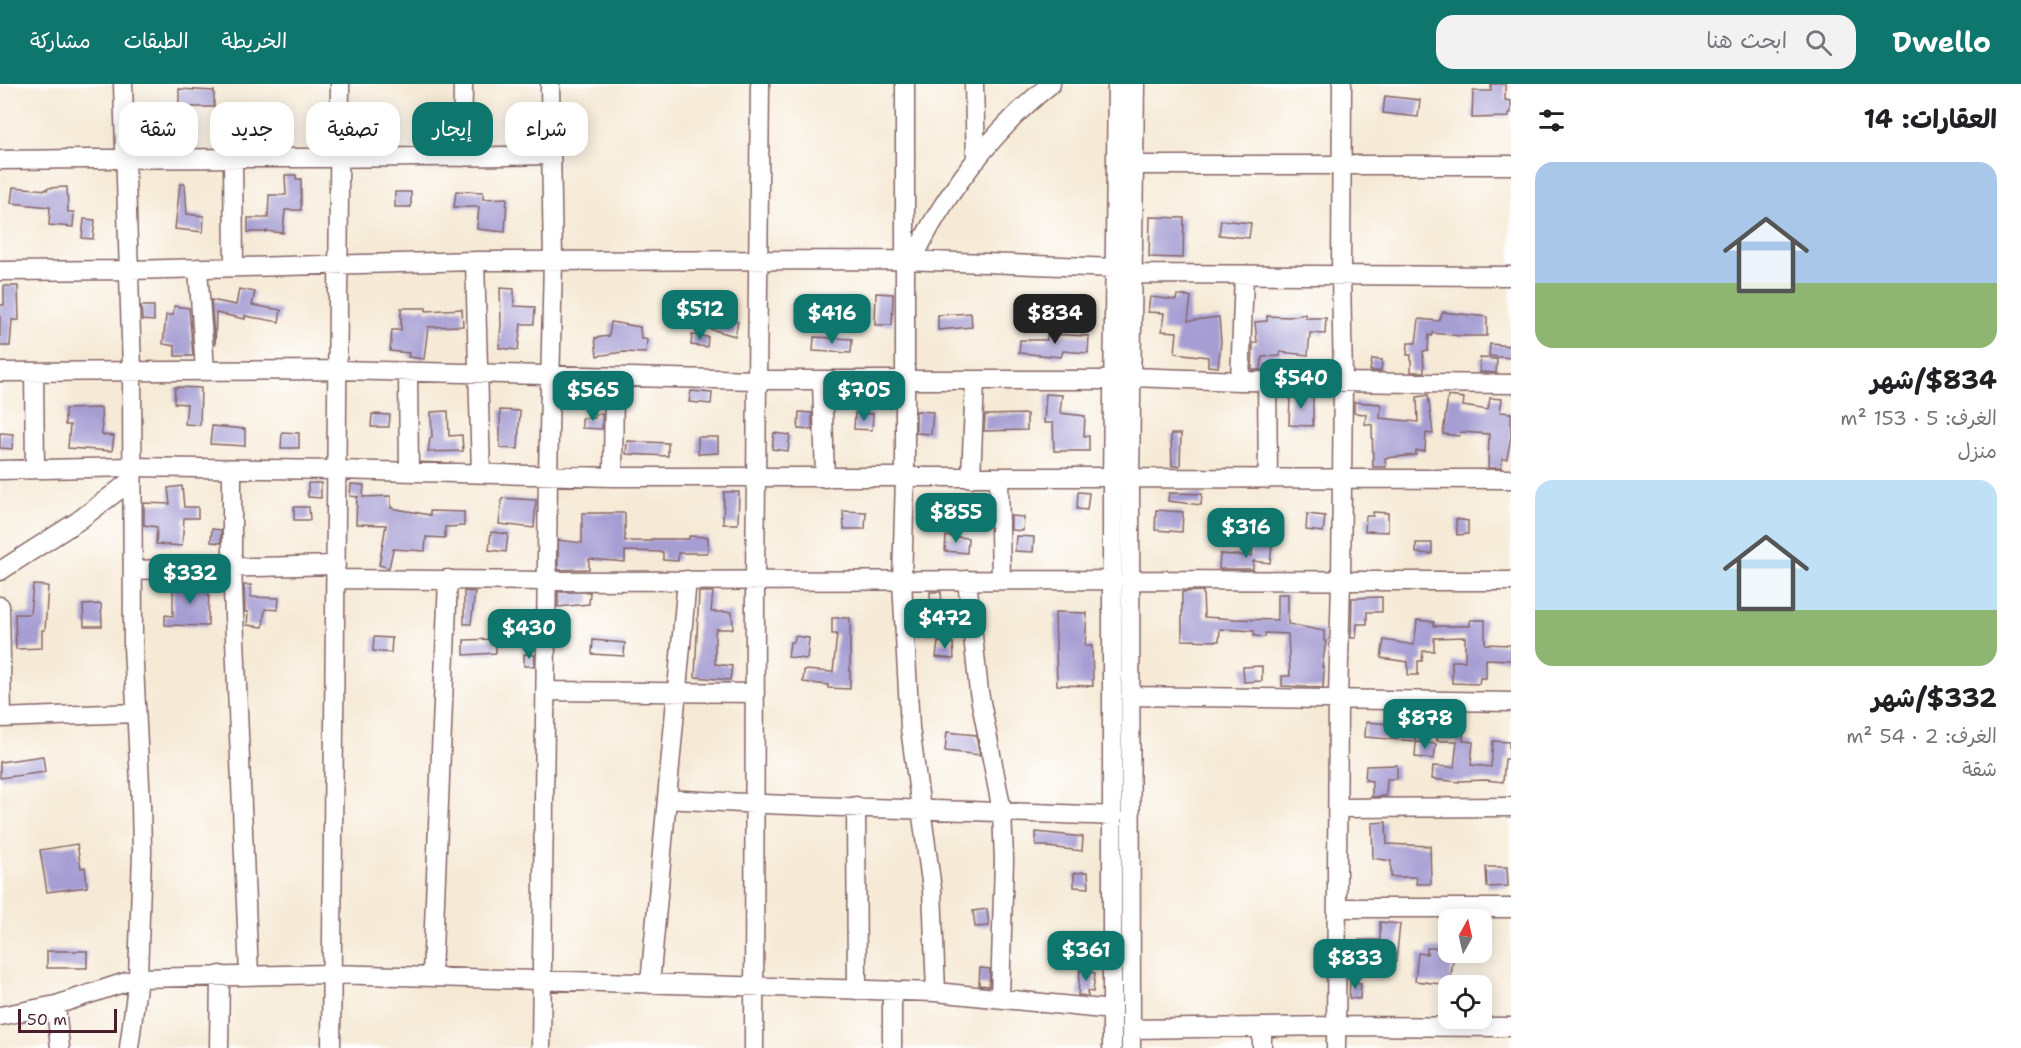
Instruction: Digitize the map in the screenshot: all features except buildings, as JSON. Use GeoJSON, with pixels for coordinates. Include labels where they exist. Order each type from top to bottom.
{"type":"FeatureCollection","features":[{"type":"Feature","properties":{"kind":"street"},"geometry":{"type":"LineString","coordinates":[[123,84],[130,270],[133,570],[142,905],[138,978],[129,1048]]}},
{"type":"Feature","properties":{"kind":"street"},"geometry":{"type":"LineString","coordinates":[[331,1048],[340,84]]}},
{"type":"Feature","properties":{"kind":"street"},"geometry":{"type":"LineString","coordinates":[[462,157],[463,84]]}},
{"type":"Feature","properties":{"kind":"street"},"geometry":{"type":"LineString","coordinates":[[550,84],[550,102]]}},
{"type":"Feature","properties":{"kind":"street"},"geometry":{"type":"LineString","coordinates":[[754,1048],[755,580],[760,84]]}},
{"type":"Feature","properties":{"kind":"street"},"geometry":{"type":"LineString","coordinates":[[905,84],[909,260],[904,381],[905,478],[902,580],[910,728],[932,889],[936,992]]}},
{"type":"Feature","properties":{"kind":"street"},"geometry":{"type":"LineString","coordinates":[[974,84],[976,161]]}},
{"type":"Feature","properties":{"kind":"street"},"geometry":{"type":"LineString","coordinates":[[909,260],[976,161],[1025,106],[1051,84]]}},
{"type":"Feature","properties":{"kind":"street"},"geometry":{"type":"LineString","coordinates":[[1112,1048],[1113,816],[1122,580],[1121,477],[1114,380],[1117,84]]}},
{"type":"Feature","properties":{"kind":"street"},"geometry":{"type":"LineString","coordinates":[[1121,477],[1132,377],[1135,84]]}},
{"type":"Feature","properties":{"kind":"street"},"geometry":{"type":"LineString","coordinates":[[1336,1048],[1343,382],[1342,84]]}},
{"type":"Feature","properties":{"kind":"street"},"geometry":{"type":"LineString","coordinates":[[0,160],[506,156]]}},
{"type":"Feature","properties":{"kind":"street"},"geometry":{"type":"LineString","coordinates":[[541,1048],[553,261],[551,156]]}},
{"type":"Feature","properties":{"kind":"street"},"geometry":{"type":"LineString","coordinates":[[233,159],[234,267]]}},
{"type":"Feature","properties":{"kind":"street"},"geometry":{"type":"LineString","coordinates":[[1134,165],[1511,165]]}},
{"type":"Feature","properties":{"kind":"street"},"geometry":{"type":"LineString","coordinates":[[0,271],[475,261],[909,260],[1115,268]]}},
{"type":"Feature","properties":{"kind":"street"},"geometry":{"type":"LineString","coordinates":[[475,261],[481,473]]}},
{"type":"Feature","properties":{"kind":"street"},"geometry":{"type":"LineString","coordinates":[[198,268],[205,370]]}},
{"type":"Feature","properties":{"kind":"street"},"geometry":{"type":"LineString","coordinates":[[1134,274],[1511,276]]}},
{"type":"Feature","properties":{"kind":"street"},"geometry":{"type":"LineString","coordinates":[[1240,381],[1244,275]]}},
{"type":"Feature","properties":{"kind":"street"},"geometry":{"type":"LineString","coordinates":[[0,372],[337,370],[757,380],[1114,380]]}},
{"type":"Feature","properties":{"kind":"street"},"geometry":{"type":"LineString","coordinates":[[34,372],[35,469]]}},
{"type":"Feature","properties":{"kind":"street"},"geometry":{"type":"LineString","coordinates":[[408,372],[409,472]]}},
{"type":"Feature","properties":{"kind":"street"},"geometry":{"type":"LineString","coordinates":[[613,477],[614,376]]}},
{"type":"Feature","properties":{"kind":"street"},"geometry":{"type":"LineString","coordinates":[[1132,377],[1240,381],[1511,384]]}},
{"type":"Feature","properties":{"kind":"street"},"geometry":{"type":"LineString","coordinates":[[822,380],[825,478]]}},
{"type":"Feature","properties":{"kind":"street"},"geometry":{"type":"LineString","coordinates":[[970,478],[975,381]]}},
{"type":"Feature","properties":{"kind":"street"},"geometry":{"type":"LineString","coordinates":[[1266,381],[1268,479]]}},
{"type":"Feature","properties":{"kind":"street"},"geometry":{"type":"LineString","coordinates":[[232,468],[232,567],[249,975]]}},
{"type":"Feature","properties":{"kind":"street"},"geometry":{"type":"LineString","coordinates":[[0,470],[35,469],[132,474],[232,468],[613,477],[1511,479]]}},
{"type":"Feature","properties":{"kind":"street"},"geometry":{"type":"LineString","coordinates":[[0,571],[78,521],[132,474]]}},
{"type":"Feature","properties":{"kind":"street"},"geometry":{"type":"LineString","coordinates":[[999,478],[1001,580]]}},
{"type":"Feature","properties":{"kind":"street"},"geometry":{"type":"LineString","coordinates":[[133,570],[232,567],[448,579],[547,581],[1511,580]]}},
{"type":"Feature","properties":{"kind":"street"},"geometry":{"type":"LineString","coordinates":[[432,975],[448,579]]}},
{"type":"Feature","properties":{"kind":"street"},"geometry":{"type":"LineString","coordinates":[[650,984],[687,580]]}},
{"type":"Feature","properties":{"kind":"street"},"geometry":{"type":"LineString","coordinates":[[967,580],[980,692],[1002,811],[1004,860],[1000,998]]}},
{"type":"Feature","properties":{"kind":"street"},"geometry":{"type":"LineString","coordinates":[[1122,580],[1130,696],[1131,1048]]}},
{"type":"Feature","properties":{"kind":"street"},"geometry":{"type":"LineString","coordinates":[[0,606],[1,718],[136,713]]}},
{"type":"Feature","properties":{"kind":"street"},"geometry":{"type":"LineString","coordinates":[[546,691],[755,693]]}},
{"type":"Feature","properties":{"kind":"street"},"geometry":{"type":"LineString","coordinates":[[1130,696],[1511,702]]}},
{"type":"Feature","properties":{"kind":"street"},"geometry":{"type":"LineString","coordinates":[[668,799],[1113,816]]}},
{"type":"Feature","properties":{"kind":"street"},"geometry":{"type":"LineString","coordinates":[[856,806],[857,990]]}},
{"type":"Feature","properties":{"kind":"street"},"geometry":{"type":"LineString","coordinates":[[1337,808],[1511,807]]}},
{"type":"Feature","properties":{"kind":"street"},"geometry":{"type":"LineString","coordinates":[[1337,908],[1511,908]]}},
{"type":"Feature","properties":{"kind":"street"},"geometry":{"type":"LineString","coordinates":[[0,1016],[56,1005],[138,978],[332,974],[432,975],[936,992],[1113,1010]]}},
{"type":"Feature","properties":{"kind":"street"},"geometry":{"type":"LineString","coordinates":[[219,1048],[220,975]]}},
{"type":"Feature","properties":{"kind":"street"},"geometry":{"type":"LineString","coordinates":[[892,990],[892,1048]]}},
{"type":"Feature","properties":{"kind":"street"},"geometry":{"type":"LineString","coordinates":[[56,1005],[60,1048]]}},
{"type":"Feature","properties":{"kind":"street"},"geometry":{"type":"LineString","coordinates":[[1131,1029],[1337,1026],[1511,1027]]}},
{"type":"Feature","properties":{"kind":"street"},"geometry":{"type":"LineString","coordinates":[[1262,1027],[1262,1048]]}}]}
